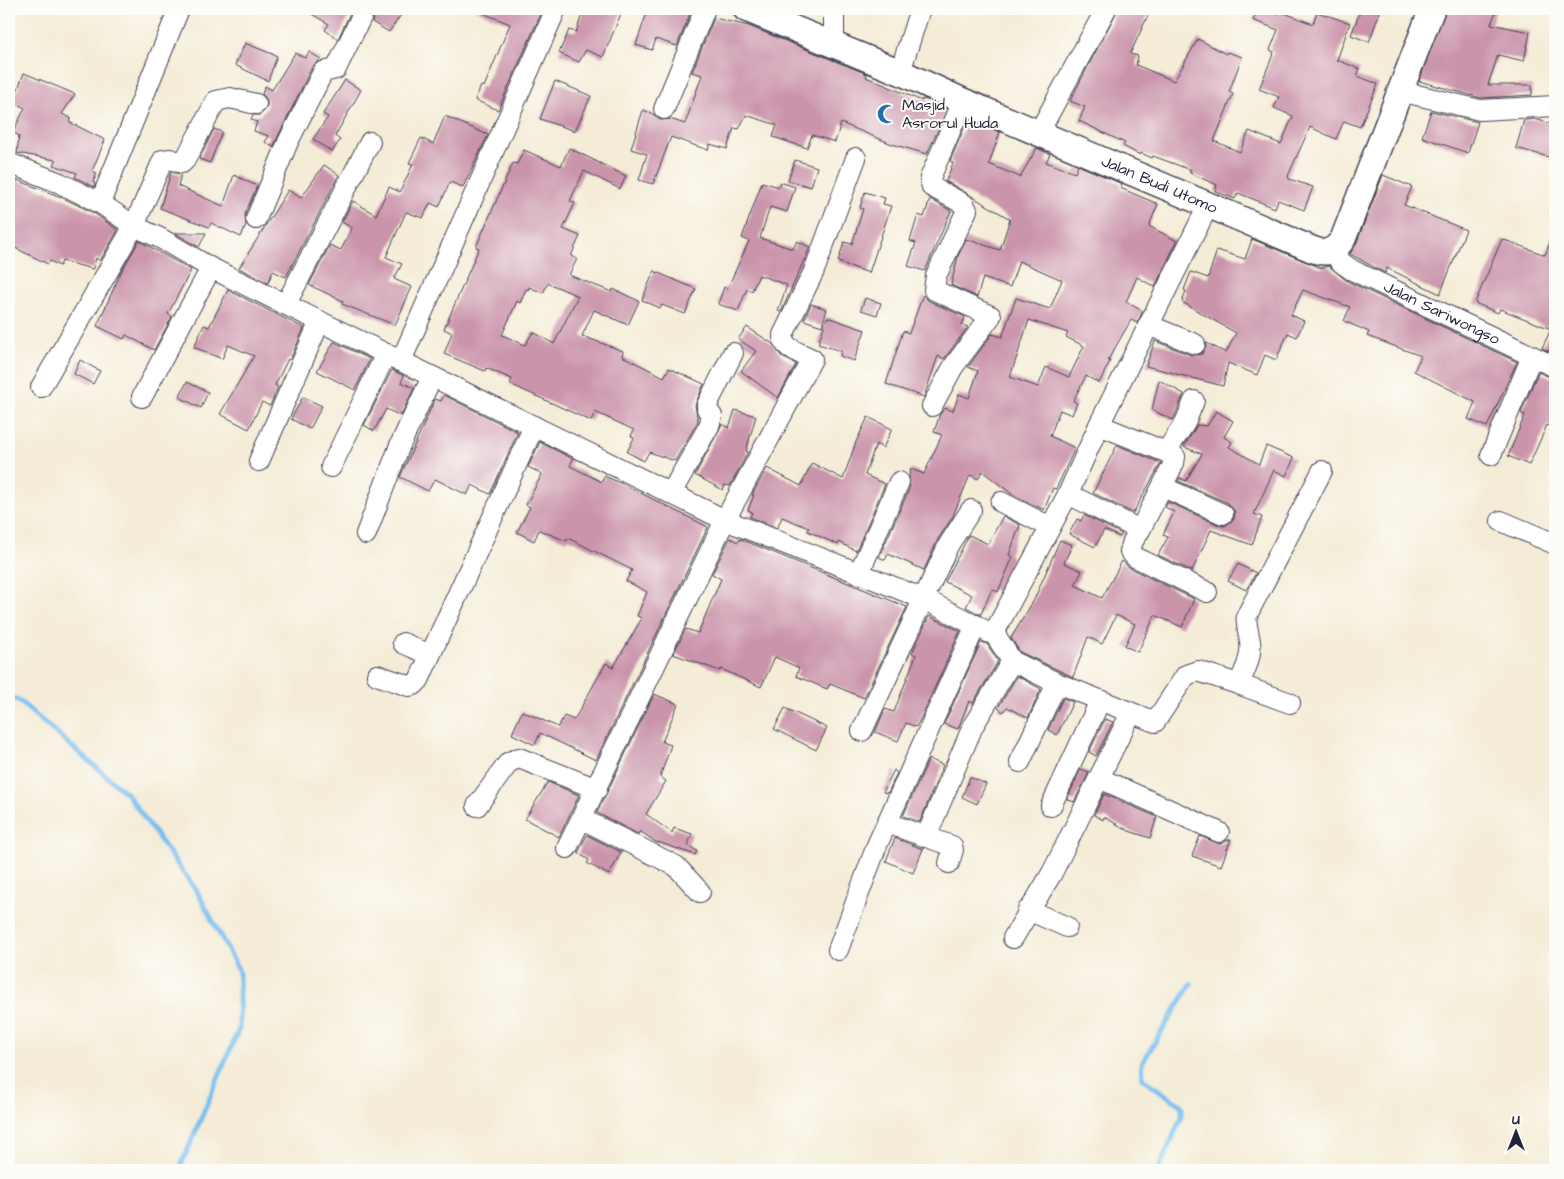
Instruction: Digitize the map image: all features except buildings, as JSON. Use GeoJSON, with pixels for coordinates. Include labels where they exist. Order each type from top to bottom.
{"type":"FeatureCollection","features":[{"type":"Feature","properties":{"kind":"street"},"geometry":{"type":"LineString","coordinates":[[100,203],[179,9]]}},
{"type":"Feature","properties":{"kind":"street"},"geometry":{"type":"LineString","coordinates":[[256,219],[288,142],[323,72],[336,69],[365,9]]}},
{"type":"Feature","properties":{"kind":"street"},"geometry":{"type":"LineString","coordinates":[[331,467],[393,358],[556,9]]}},
{"type":"Feature","properties":{"kind":"street"},"geometry":{"type":"LineString","coordinates":[[664,108],[705,9]]}},
{"type":"Feature","properties":{"kind":"street","name":"Jalan Budi Utomo"},"geometry":{"type":"LineString","coordinates":[[746,9],[834,44],[900,72],[963,102],[1320,252],[1331,252]]}},
{"type":"Feature","properties":{"kind":"street"},"geometry":{"type":"LineString","coordinates":[[834,9],[834,44]]}},
{"type":"Feature","properties":{"kind":"street"},"geometry":{"type":"LineString","coordinates":[[900,72],[920,9]]}},
{"type":"Feature","properties":{"kind":"street"},"geometry":{"type":"LineString","coordinates":[[1038,132],[1106,9]]}},
{"type":"Feature","properties":{"kind":"street"},"geometry":{"type":"LineString","coordinates":[[1331,252],[1343,239],[1432,9]]}},
{"type":"Feature","properties":{"kind":"street"},"geometry":{"type":"LineString","coordinates":[[1400,91],[1480,110],[1555,106]]}},
{"type":"Feature","properties":{"kind":"street"},"geometry":{"type":"LineString","coordinates":[[41,387],[134,226],[163,160],[166,158],[182,162],[185,160],[216,101],[230,98],[256,104]]}},
{"type":"Feature","properties":{"kind":"street"},"geometry":{"type":"LineString","coordinates":[[932,406],[953,367],[992,316],[934,290],[936,276],[967,210],[964,204],[932,187],[930,178],[963,102]]}},
{"type":"Feature","properties":{"kind":"street"},"geometry":{"type":"LineString","coordinates":[[286,304],[370,142]]}},
{"type":"Feature","properties":{"kind":"street"},"geometry":{"type":"LineString","coordinates":[[567,848],[726,520],[812,359],[787,346],[783,340],[783,334],[814,271],[856,158]]}},
{"type":"Feature","properties":{"kind":"street"},"geometry":{"type":"LineString","coordinates":[[9,163],[60,183],[100,203],[134,226],[160,238],[211,268],[726,520],[924,599],[990,633],[994,633],[1012,661],[1057,683],[1155,722],[1186,675],[1192,672],[1198,672],[1238,684],[1290,704]]}},
{"type":"Feature","properties":{"kind":"street"},"geometry":{"type":"LineString","coordinates":[[994,633],[1068,494],[1099,425],[1208,204]]}},
{"type":"Feature","properties":{"kind":"street","name":"Jalan Sariwongso"},"geometry":{"type":"LineString","coordinates":[[1331,252],[1342,264],[1352,270],[1555,367]]}},
{"type":"Feature","properties":{"kind":"street"},"geometry":{"type":"LineString","coordinates":[[142,397],[211,268]]}},
{"type":"Feature","properties":{"kind":"street"},"geometry":{"type":"LineString","coordinates":[[259,461],[320,321]]}},
{"type":"Feature","properties":{"kind":"street"},"geometry":{"type":"LineString","coordinates":[[1148,325],[1195,344]]}},
{"type":"Feature","properties":{"kind":"street"},"geometry":{"type":"LineString","coordinates":[[671,493],[709,426],[712,416],[707,409],[707,405],[732,353]]}},
{"type":"Feature","properties":{"kind":"street"},"geometry":{"type":"LineString","coordinates":[[1491,455],[1532,356]]}},
{"type":"Feature","properties":{"kind":"street"},"geometry":{"type":"LineString","coordinates":[[366,534],[400,445],[432,377]]}},
{"type":"Feature","properties":{"kind":"street"},"geometry":{"type":"LineString","coordinates":[[1166,452],[1185,423],[1194,402]]}},
{"type":"Feature","properties":{"kind":"street"},"geometry":{"type":"LineString","coordinates":[[1099,425],[1166,452],[1176,459],[1131,545],[1130,552],[1134,557],[1207,592]]}},
{"type":"Feature","properties":{"kind":"street"},"geometry":{"type":"LineString","coordinates":[[377,675],[409,686],[414,685],[419,680],[534,426]]}},
{"type":"Feature","properties":{"kind":"street"},"geometry":{"type":"LineString","coordinates":[[1238,684],[1250,656],[1251,644],[1245,621],[1247,614],[1322,471]]}},
{"type":"Feature","properties":{"kind":"street"},"geometry":{"type":"LineString","coordinates":[[859,574],[899,482]]}},
{"type":"Feature","properties":{"kind":"street"},"geometry":{"type":"LineString","coordinates":[[1163,487],[1223,514]]}},
{"type":"Feature","properties":{"kind":"street"},"geometry":{"type":"LineString","coordinates":[[1068,494],[1140,530]]}},
{"type":"Feature","properties":{"kind":"street"},"geometry":{"type":"LineString","coordinates":[[1001,502],[1050,527]]}},
{"type":"Feature","properties":{"kind":"street"},"geometry":{"type":"LineString","coordinates":[[862,731],[949,544],[971,510]]}},
{"type":"Feature","properties":{"kind":"street"},"geometry":{"type":"LineString","coordinates":[[1502,521],[1555,544]]}},
{"type":"Feature","properties":{"kind":"street"},"geometry":{"type":"LineString","coordinates":[[838,950],[887,823],[976,625]]}},
{"type":"Feature","properties":{"kind":"street"},"geometry":{"type":"LineString","coordinates":[[403,643],[430,655]]}},
{"type":"Feature","properties":{"kind":"street"},"geometry":{"type":"LineString","coordinates":[[926,837],[973,726],[1012,661]]}},
{"type":"Feature","properties":{"kind":"street"},"geometry":{"type":"LineString","coordinates":[[1020,762],[1057,683]]}},
{"type":"Feature","properties":{"kind":"street"},"geometry":{"type":"LineString","coordinates":[[1051,806],[1100,700]]}},
{"type":"Feature","properties":{"kind":"street"},"geometry":{"type":"LineString","coordinates":[[1013,938],[1052,872],[1131,713]]}},
{"type":"Feature","properties":{"kind":"street"},"geometry":{"type":"LineString","coordinates":[[477,806],[509,762],[519,758],[597,789]]}},
{"type":"Feature","properties":{"kind":"street"},"geometry":{"type":"LineString","coordinates":[[1098,778],[1219,832]]}},
{"type":"Feature","properties":{"kind":"street"},"geometry":{"type":"LineString","coordinates":[[582,819],[676,866],[700,892]]}},
{"type":"Feature","properties":{"kind":"street"},"geometry":{"type":"LineString","coordinates":[[887,823],[952,846],[953,850],[949,863]]}},
{"type":"Feature","properties":{"kind":"street"},"geometry":{"type":"LineString","coordinates":[[1028,910],[1067,927]]}},
{"type":"Feature","properties":{"kind":"waterway"},"geometry":{"type":"LineString","coordinates":[[9,696],[19,701],[127,794],[198,893],[239,971],[239,1029],[179,1170]]}},
{"type":"Feature","properties":{"kind":"waterway"},"geometry":{"type":"LineString","coordinates":[[1158,1170],[1182,1116],[1182,1106],[1143,1079],[1142,1063],[1191,984]]}},
{"type":"Feature","properties":{"kind":"place","name":"Masjid Asrorul Huda"},"geometry":{"type":"Point","coordinates":[887,114]}}]}
